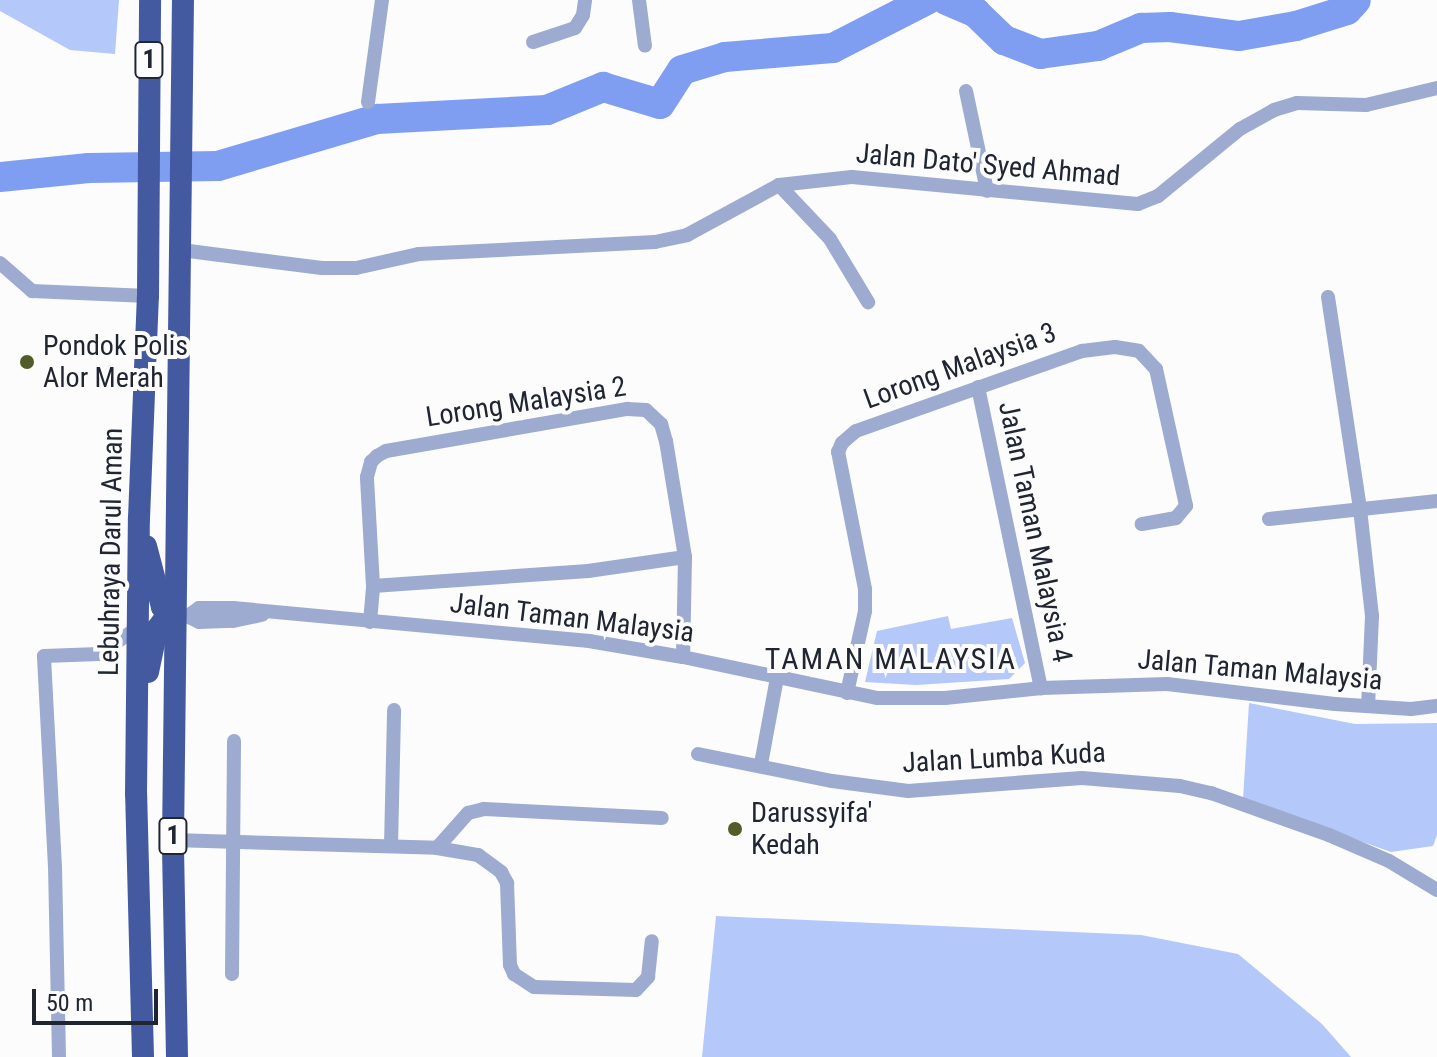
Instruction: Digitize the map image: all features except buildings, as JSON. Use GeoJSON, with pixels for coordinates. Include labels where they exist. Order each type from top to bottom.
{"type":"FeatureCollection","features":[{"type":"Feature","properties":{"kind":"highway","name":"Lebuhraya Darul Aman"},"geometry":{"type":"LineString","coordinates":[[143,1057],[138,718],[139,518],[148,296],[150,0]]}},
{"type":"Feature","properties":{"kind":"highway","name":"1"},"geometry":{"type":"LineString","coordinates":[[177,1057],[173,840],[183,0]]}},
{"type":"Feature","properties":{"kind":"highway"},"geometry":{"type":"LineString","coordinates":[[138,718],[157,629],[178,614],[159,597],[139,518]]}},
{"type":"Feature","properties":{"kind":"street"},"geometry":{"type":"LineString","coordinates":[[368,102],[382,0]]}},
{"type":"Feature","properties":{"kind":"street"},"geometry":{"type":"LineString","coordinates":[[533,42],[575,28],[583,15],[585,0]]}},
{"type":"Feature","properties":{"kind":"street"},"geometry":{"type":"LineString","coordinates":[[639,0],[645,46]]}},
{"type":"Feature","properties":{"kind":"street","name":"Jalan Dato' Syed Ahmad"},"geometry":{"type":"LineString","coordinates":[[181,250],[322,268],[356,268],[419,254],[655,242],[687,235],[779,185],[852,177],[1123,204],[1147,202],[1240,129],[1274,110],[1297,103],[1366,105],[1437,88]]}},
{"type":"Feature","properties":{"kind":"street"},"geometry":{"type":"LineString","coordinates":[[966,91],[987,191]]}},
{"type":"Feature","properties":{"kind":"street"},"geometry":{"type":"LineString","coordinates":[[779,185],[830,239],[868,302]]}},
{"type":"Feature","properties":{"kind":"street"},"geometry":{"type":"LineString","coordinates":[[0,263],[32,291],[148,296]]}},
{"type":"Feature","properties":{"kind":"street"},"geometry":{"type":"LineString","coordinates":[[1328,297],[1360,509],[1373,642],[1368,706]]}},
{"type":"Feature","properties":{"kind":"street","name":"Lorong Malaysia 3"},"geometry":{"type":"LineString","coordinates":[[847,693],[865,611],[865,589],[839,464],[842,443],[856,431],[1100,347],[1126,348],[1150,359],[1156,369],[1186,506],[1176,518],[1142,524]]}},
{"type":"Feature","properties":{"kind":"street","name":"Jalan Taman Malaysia 4"},"geometry":{"type":"LineString","coordinates":[[978,387],[1041,688]]}},
{"type":"Feature","properties":{"kind":"street","name":"Lorong Malaysia 2"},"geometry":{"type":"LineString","coordinates":[[370,622],[373,586],[367,477],[371,462],[377,456],[386,451],[627,409],[646,410],[661,424],[685,557],[683,657]]}},
{"type":"Feature","properties":{"kind":"street"},"geometry":{"type":"LineString","coordinates":[[1269,519],[1437,501]]}},
{"type":"Feature","properties":{"kind":"street"},"geometry":{"type":"LineString","coordinates":[[373,586],[588,571],[685,557]]}},
{"type":"Feature","properties":{"kind":"street","name":"Jalan Taman Malaysia"},"geometry":{"type":"LineString","coordinates":[[178,614],[199,608],[589,641],[683,657],[847,693],[914,699],[1041,688],[1167,684],[1368,706],[1437,706]]}},
{"type":"Feature","properties":{"kind":"street"},"geometry":{"type":"LineString","coordinates":[[59,1057],[55,867],[44,656],[99,654],[139,627]]}},
{"type":"Feature","properties":{"kind":"street"},"geometry":{"type":"LineString","coordinates":[[761,764],[777,678]]}},
{"type":"Feature","properties":{"kind":"street"},"geometry":{"type":"LineString","coordinates":[[391,846],[394,710]]}},
{"type":"Feature","properties":{"kind":"street"},"geometry":{"type":"LineString","coordinates":[[232,974],[234,741]]}},
{"type":"Feature","properties":{"kind":"street","name":"Jalan Lumba Kuda"},"geometry":{"type":"LineString","coordinates":[[698,754],[761,764],[832,781],[908,791],[1069,778],[1118,778],[1180,786],[1211,793],[1329,835],[1389,861],[1437,890]]}},
{"type":"Feature","properties":{"kind":"street"},"geometry":{"type":"LineString","coordinates":[[437,848],[468,813],[484,809],[662,818]]}},
{"type":"Feature","properties":{"kind":"street"},"geometry":{"type":"LineString","coordinates":[[173,840],[437,848],[478,855],[501,872],[507,883],[510,965],[523,982],[534,987],[636,990],[648,977],[652,941]]}},
{"type":"Feature","properties":{"kind":"shaded area"},"geometry":{"type":"Polygon","coordinates":[[[0,0],[119,0],[115,54],[70,50],[0,11],[0,0]]]}},
{"type":"Feature","properties":{"kind":"shaded area"},"geometry":{"type":"Polygon","coordinates":[[[948,616],[951,629],[1012,618],[1025,663],[1009,679],[916,685],[865,682],[877,631],[948,616]]]}},
{"type":"Feature","properties":{"kind":"shaded area"},"geometry":{"type":"Polygon","coordinates":[[[1249,703],[1355,724],[1437,723],[1437,835],[1433,846],[1391,852],[1243,799],[1249,703]]]}},
{"type":"Feature","properties":{"kind":"shaded area"},"geometry":{"type":"Polygon","coordinates":[[[716,916],[1141,935],[1238,954],[1322,1024],[1351,1057],[702,1057],[716,916]]]}},
{"type":"Feature","properties":{"kind":"waterway"},"geometry":{"type":"LineString","coordinates":[[0,177],[89,168],[218,166],[377,119],[547,110],[603,87],[660,104],[682,70],[725,57],[833,48],[927,0]]}},
{"type":"Feature","properties":{"kind":"waterway"},"geometry":{"type":"LineString","coordinates":[[946,0],[976,13],[1004,40],[1040,54],[1098,46],[1141,28],[1170,27],[1239,36],[1296,26],[1347,10],[1356,0]]}},
{"type":"Feature","properties":{"kind":"place","name":"Pondok Polis Alor Merah"},"geometry":{"type":"Point","coordinates":[27,362]}},
{"type":"Feature","properties":{"kind":"place","name":"Darussyifa' Kedah"},"geometry":{"type":"Point","coordinates":[735,829]}},
{"type":"Feature","properties":{"kind":"district","name":"TAMAN MALAYSIA"},"geometry":{"type":"Point","coordinates":[891,659]}}]}
